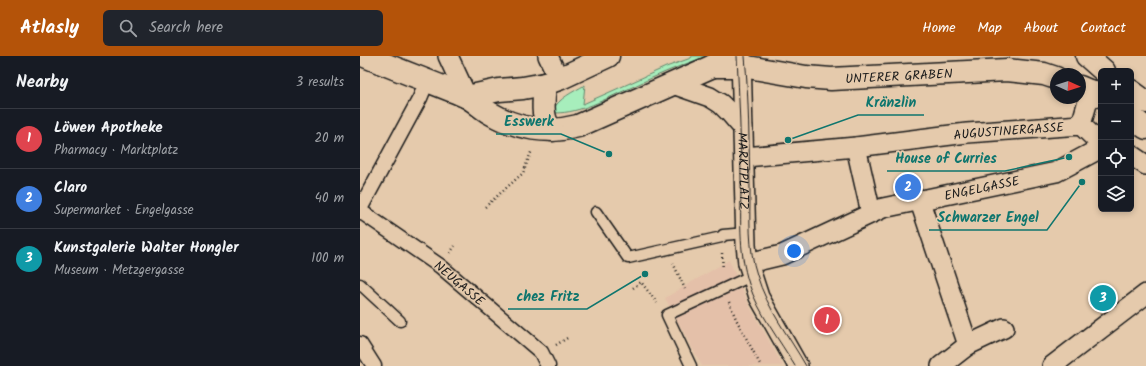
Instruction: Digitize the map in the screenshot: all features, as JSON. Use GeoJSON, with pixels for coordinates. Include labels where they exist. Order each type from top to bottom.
{"type":"FeatureCollection","features":[{"type":"Feature","properties":{"kind":"main road"},"geometry":{"type":"LineString","coordinates":[[365,56],[467,97],[506,122],[534,129],[552,130],[578,126],[673,84]]}},
{"type":"Feature","properties":{"kind":"main road"},"geometry":{"type":"LineString","coordinates":[[467,97],[499,90],[523,88],[552,81],[608,56]]}},
{"type":"Feature","properties":{"kind":"main road"},"geometry":{"type":"LineString","coordinates":[[1086,56],[1100,68]]}},
{"type":"Feature","properties":{"kind":"main road","name":"UNTERER GRABEN"},"geometry":{"type":"LineString","coordinates":[[673,84],[712,66],[739,59],[806,77],[831,79],[1007,70],[1050,76]]}},
{"type":"Feature","properties":{"kind":"main road"},"geometry":{"type":"LineString","coordinates":[[552,81],[544,117],[547,125],[552,130]]}},
{"type":"Feature","properties":{"kind":"main road"},"geometry":{"type":"LineString","coordinates":[[1134,93],[1146,102]]}},
{"type":"Feature","properties":{"kind":"main road"},"geometry":{"type":"LineString","coordinates":[[1134,119],[1146,128]]}},
{"type":"Feature","properties":{"kind":"street"},"geometry":{"type":"LineString","coordinates":[[448,56],[467,97]]}},
{"type":"Feature","properties":{"kind":"street"},"geometry":{"type":"LineString","coordinates":[[548,56],[552,81]]}},
{"type":"Feature","properties":{"kind":"street","name":"MARKTPLATZ"},"geometry":{"type":"LineString","coordinates":[[739,59],[745,157],[746,233],[749,269],[759,296],[798,366]]}},
{"type":"Feature","properties":{"kind":"street"},"geometry":{"type":"LineString","coordinates":[[360,210],[420,98],[427,81]]}},
{"type":"Feature","properties":{"kind":"street"},"geometry":{"type":"LineString","coordinates":[[673,84],[710,97],[726,108],[743,128]]}},
{"type":"Feature","properties":{"kind":"street","name":"AUGUSTINERGASSE"},"geometry":{"type":"LineString","coordinates":[[1081,125],[1091,91]]}},
{"type":"Feature","properties":{"kind":"street","name":"AUGUSTINERGASSE"},"geometry":{"type":"LineString","coordinates":[[745,157],[856,147],[967,133],[1081,125],[1098,141]]}},
{"type":"Feature","properties":{"kind":"street"},"geometry":{"type":"LineString","coordinates":[[856,147],[871,213]]}},
{"type":"Feature","properties":{"kind":"street","name":"ENGELGASSE"},"geometry":{"type":"LineString","coordinates":[[749,269],[883,208],[1056,172],[1098,150]]}},
{"type":"Feature","properties":{"kind":"street"},"geometry":{"type":"LineString","coordinates":[[1134,157],[1146,165]]}},
{"type":"Feature","properties":{"kind":"street"},"geometry":{"type":"LineString","coordinates":[[919,200],[968,345]]}},
{"type":"Feature","properties":{"kind":"street","name":"NEUGASSE"},"geometry":{"type":"LineString","coordinates":[[360,210],[440,266],[541,352],[548,366]]}},
{"type":"Feature","properties":{"kind":"street"},"geometry":{"type":"LineString","coordinates":[[1052,366],[1146,294]]}},
{"type":"Feature","properties":{"kind":"street"},"geometry":{"type":"LineString","coordinates":[[941,366],[968,345],[1004,328]]}},
{"type":"Feature","properties":{"kind":"street"},"geometry":{"type":"LineString","coordinates":[[360,344],[374,366]]}},
{"type":"Feature","properties":{"kind":"lane"},"geometry":{"type":"LineString","coordinates":[[596,212],[628,258],[722,237],[723,234],[746,233]]}},
{"type":"Feature","properties":{"kind":"lane"},"geometry":{"type":"LineString","coordinates":[[691,366],[667,315],[724,289],[749,269]]}},
{"type":"Feature","properties":{"kind":"lane"},"geometry":{"type":"LineString","coordinates":[[360,284],[400,321]]}},
{"type":"Feature","properties":{"kind":"path"},"geometry":{"type":"LineString","coordinates":[[485,207],[523,173],[532,149]]}},
{"type":"Feature","properties":{"kind":"path"},"geometry":{"type":"LineString","coordinates":[[722,237],[724,289],[736,319],[761,366]]}},
{"type":"Feature","properties":{"kind":"path"},"geometry":{"type":"LineString","coordinates":[[667,250],[683,284]]}},
{"type":"Feature","properties":{"kind":"path"},"geometry":{"type":"LineString","coordinates":[[633,288],[641,282],[667,315]]}},
{"type":"Feature","properties":{"kind":"path"},"geometry":{"type":"LineString","coordinates":[[562,342],[569,337]]}},
{"type":"Feature","properties":{"kind":"shaded area"},"geometry":{"type":"Polygon","coordinates":[[[729,260],[750,307],[783,366],[702,366],[665,298],[729,260]]]}},
{"type":"Feature","properties":{"kind":"green space"},"geometry":{"type":"Polygon","coordinates":[[[692,56],[705,57],[685,64],[583,108],[574,111],[555,113],[553,110],[559,102],[585,85],[583,104],[666,67],[691,58],[692,56]]]}},
{"type":"Feature","properties":{"kind":"tram line"},"geometry":{"type":"LineString","coordinates":[[737,56],[741,150],[741,233],[745,271],[758,306],[795,366]]}},
{"type":"Feature","properties":{"kind":"tram line"},"geometry":{"type":"LineString","coordinates":[[745,56],[749,123],[750,233],[754,265],[761,287],[772,311],[806,366]]}},
{"type":"Feature","properties":{"kind":"place","name":"Kränzlin"},"geometry":{"type":"Point","coordinates":[788,140]}},
{"type":"Feature","properties":{"kind":"place","name":"Esswerk"},"geometry":{"type":"Point","coordinates":[609,154]}},
{"type":"Feature","properties":{"kind":"place","name":"House of Curries"},"geometry":{"type":"Point","coordinates":[1069,157]}},
{"type":"Feature","properties":{"kind":"place","name":"Schwarzer Engel"},"geometry":{"type":"Point","coordinates":[1082,182]}},
{"type":"Feature","properties":{"kind":"place","name":"Claro"},"geometry":{"type":"Point","coordinates":[908,187]}},
{"type":"Feature","properties":{"kind":"place","name":"chez Fritz"},"geometry":{"type":"Point","coordinates":[645,274]}},
{"type":"Feature","properties":{"kind":"place","name":"Kunstgalerie Walter Hongler"},"geometry":{"type":"Point","coordinates":[1103,298]}},
{"type":"Feature","properties":{"kind":"place","name":"Löwen Apotheke"},"geometry":{"type":"Point","coordinates":[827,320]}}]}
